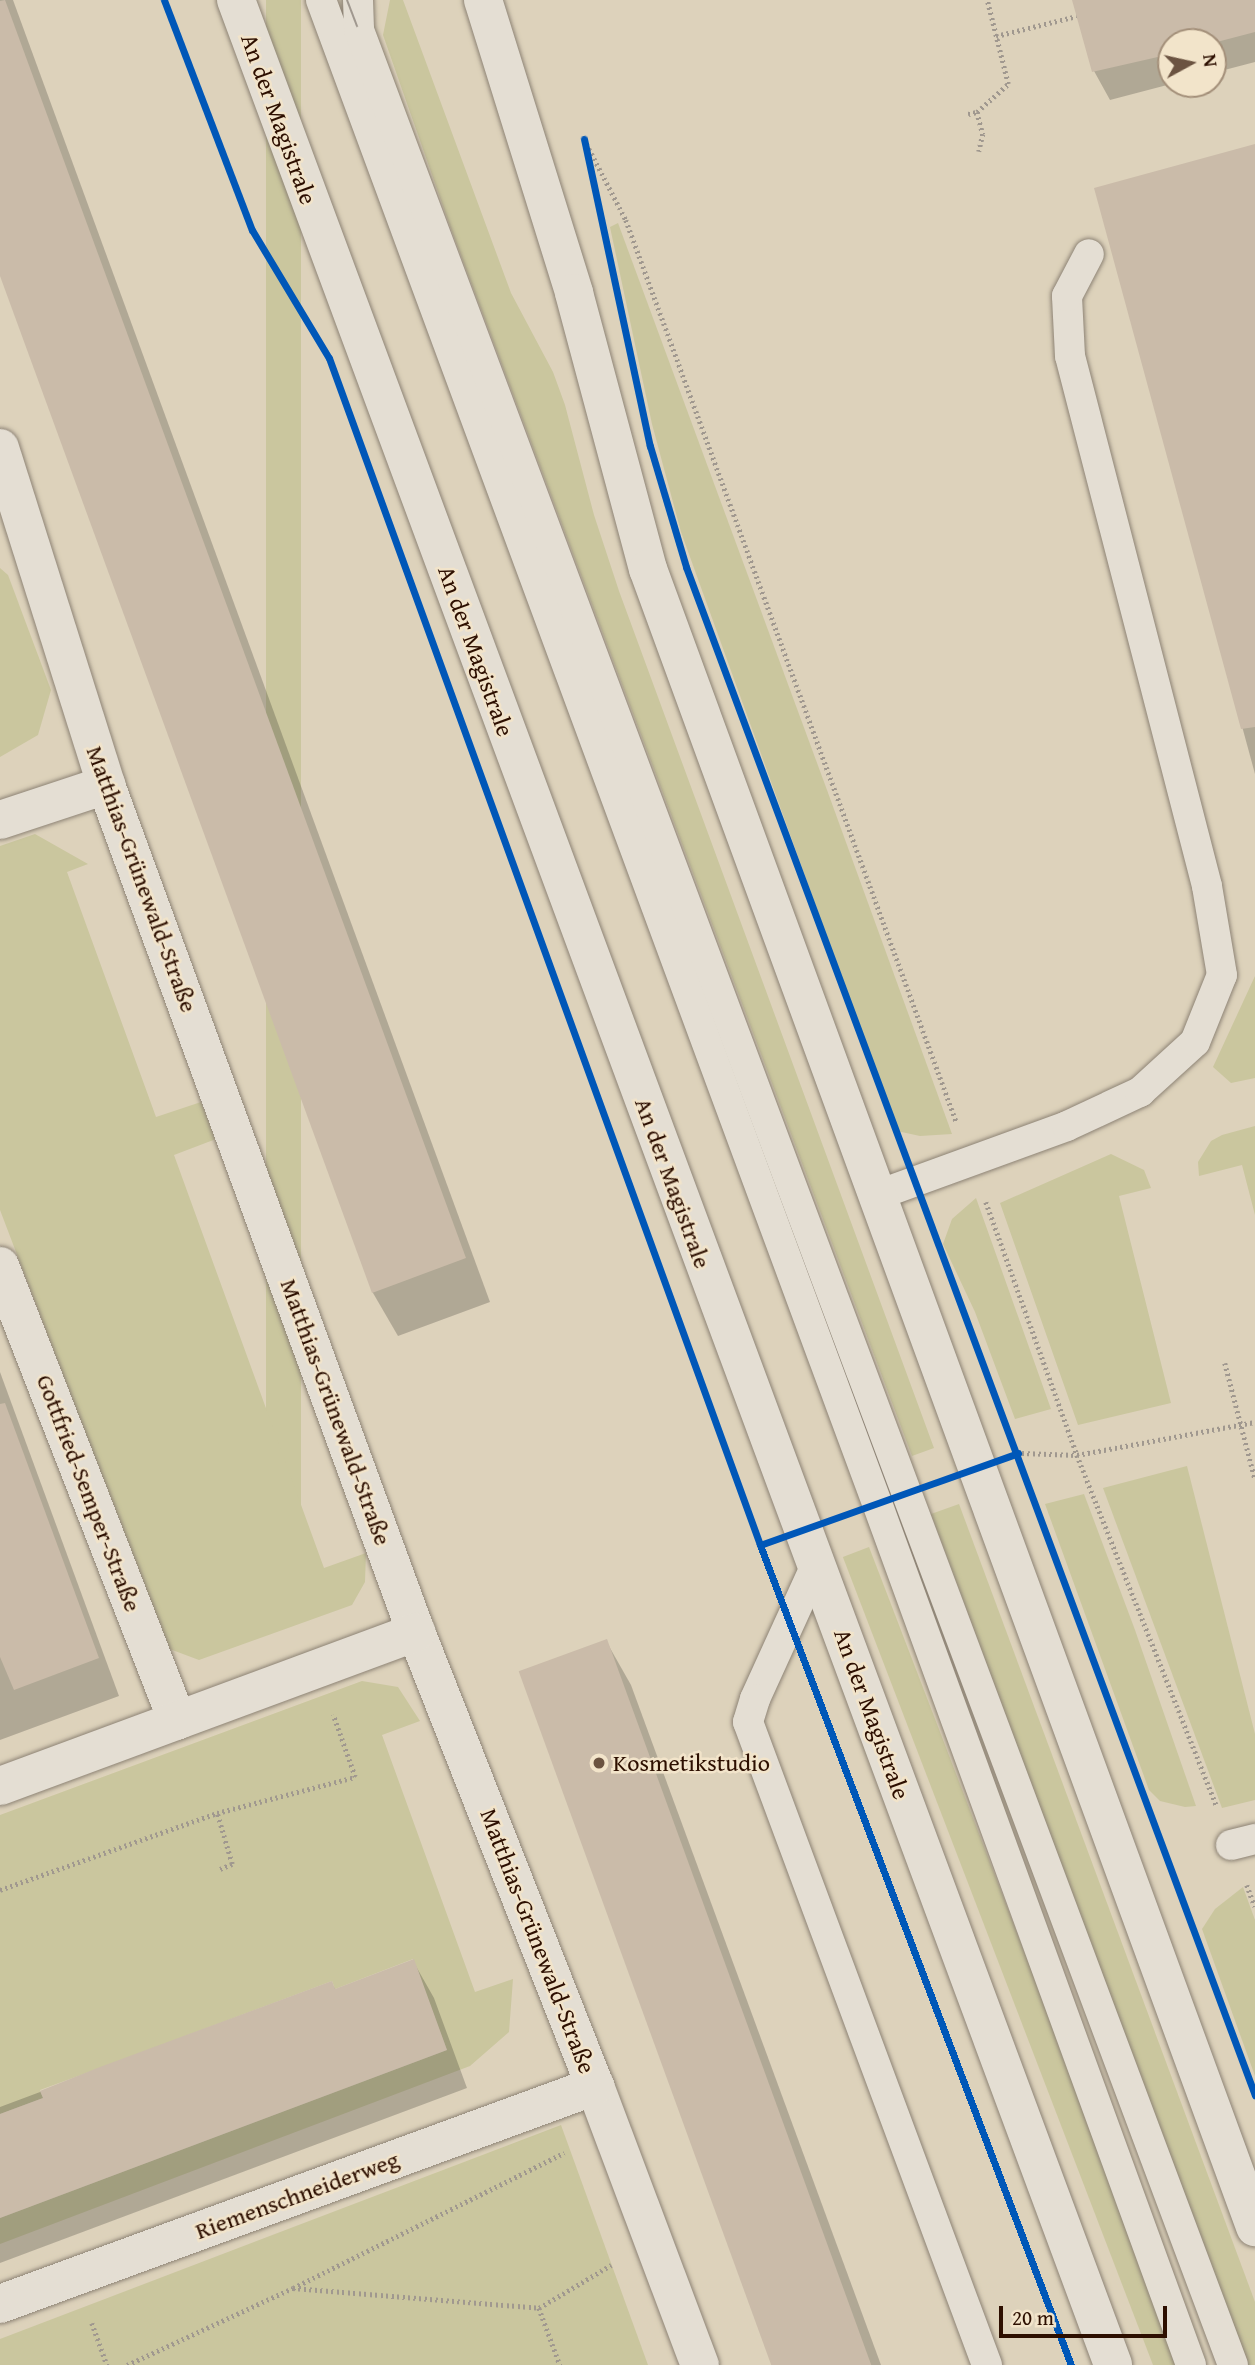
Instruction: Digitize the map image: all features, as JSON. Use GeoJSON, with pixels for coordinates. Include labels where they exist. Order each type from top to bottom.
{"type":"FeatureCollection","features":[{"type":"Feature","properties":{"kind":"main road","name":"An der Magistrale"},"geometry":{"type":"LineString","coordinates":[[236,0],[1113,2365]]}},
{"type":"Feature","properties":{"kind":"main road"},"geometry":{"type":"LineString","coordinates":[[483,0],[574,293],[648,569],[875,1196],[1255,2227]]}},
{"type":"Feature","properties":{"kind":"main road","name":"Matthias-Grünewald-Straße"},"geometry":{"type":"LineString","coordinates":[[3,463],[106,785],[416,1632],[595,2086],[700,2365]]}},
{"type":"Feature","properties":{"kind":"main road"},"geometry":{"type":"LineString","coordinates":[[0,820],[106,785]]}},
{"type":"Feature","properties":{"kind":"main road","name":"Gottfried-Semper-Straße"},"geometry":{"type":"LineString","coordinates":[[0,1266],[177,1721]]}},
{"type":"Feature","properties":{"kind":"main road"},"geometry":{"type":"LineString","coordinates":[[0,1786],[416,1632]]}},
{"type":"Feature","properties":{"kind":"main road","name":"Riemenschneiderweg"},"geometry":{"type":"LineString","coordinates":[[0,2304],[595,2086]]}},
{"type":"Feature","properties":{"kind":"lane"},"geometry":{"type":"LineString","coordinates":[[321,0],[868,1477],[1191,2365]]}},
{"type":"Feature","properties":{"kind":"lane"},"geometry":{"type":"LineString","coordinates":[[358,13],[359,30],[1233,2365]]}},
{"type":"Feature","properties":{"kind":"lane"},"geometry":{"type":"LineString","coordinates":[[875,1196],[1068,1126],[1140,1092],[1195,1042],[1222,975],[1207,886],[1070,356],[1067,296],[1088,254]]}},
{"type":"Feature","properties":{"kind":"lane"},"geometry":{"type":"LineString","coordinates":[[816,1565],[755,1699],[748,1722],[987,2365]]}},
{"type":"Feature","properties":{"kind":"path"},"geometry":{"type":"LineString","coordinates":[[968,114],[978,112],[1008,84],[987,0]]}},
{"type":"Feature","properties":{"kind":"path"},"geometry":{"type":"LineString","coordinates":[[996,36],[1077,16]]}},
{"type":"Feature","properties":{"kind":"path"},"geometry":{"type":"LineString","coordinates":[[978,112],[983,134],[979,152]]}},
{"type":"Feature","properties":{"kind":"path"},"geometry":{"type":"LineString","coordinates":[[584,139],[593,180]]}},
{"type":"Feature","properties":{"kind":"path"},"geometry":{"type":"LineString","coordinates":[[584,139],[626,220],[1077,1455],[1243,1842],[1255,1907]]}},
{"type":"Feature","properties":{"kind":"path"},"geometry":{"type":"LineString","coordinates":[[1225,1363],[1255,1479]]}},
{"type":"Feature","properties":{"kind":"path"},"geometry":{"type":"LineString","coordinates":[[1018,1453],[1077,1455],[1255,1422]]}},
{"type":"Feature","properties":{"kind":"path"},"geometry":{"type":"LineString","coordinates":[[1013,1440],[1023,1466]]}},
{"type":"Feature","properties":{"kind":"path"},"geometry":{"type":"LineString","coordinates":[[0,1890],[216,1813],[355,1776],[316,1669]]}},
{"type":"Feature","properties":{"kind":"path"},"geometry":{"type":"LineString","coordinates":[[216,1813],[232,1864],[220,1869]]}},
{"type":"Feature","properties":{"kind":"path"},"geometry":{"type":"LineString","coordinates":[[127,2365],[293,2288],[611,2129]]}},
{"type":"Feature","properties":{"kind":"path"},"geometry":{"type":"LineString","coordinates":[[293,2288],[539,2308],[653,2242]]}},
{"type":"Feature","properties":{"kind":"path"},"geometry":{"type":"LineString","coordinates":[[539,2308],[560,2365]]}},
{"type":"Feature","properties":{"kind":"shaded area"},"geometry":{"type":"Polygon","coordinates":[[[266,0],[301,0],[301,1586],[266,1586],[266,0]]]}},
{"type":"Feature","properties":{"kind":"shaded area"},"geometry":{"type":"Polygon","coordinates":[[[390,0],[403,0],[511,293],[553,372],[619,591],[934,1448],[912,1456],[451,229],[383,35],[390,0]]]}},
{"type":"Feature","properties":{"kind":"shaded area"},"geometry":{"type":"Polygon","coordinates":[[[618,223],[952,1134],[920,1136],[897,1131],[681,532],[652,424],[610,227],[618,223]]]}},
{"type":"Feature","properties":{"kind":"shaded area"},"geometry":{"type":"Polygon","coordinates":[[[0,568],[8,575],[51,690],[38,735],[0,757],[0,568]]]}},
{"type":"Feature","properties":{"kind":"shaded area"},"geometry":{"type":"Polygon","coordinates":[[[35,834],[88,864],[67,872],[156,1117],[201,1102],[216,1139],[174,1155],[324,1568],[366,1553],[365,1582],[352,1605],[199,1660],[167,1648],[0,1210],[0,846],[35,834]]]}},
{"type":"Feature","properties":{"kind":"shaded area"},"geometry":{"type":"Polygon","coordinates":[[[1255,976],[1255,1078],[1231,1083],[1213,1067],[1255,976]]]}},
{"type":"Feature","properties":{"kind":"shaded area"},"geometry":{"type":"Polygon","coordinates":[[[1255,1126],[1255,1215],[1242,1165],[1199,1176],[1198,1162],[1211,1141],[1222,1135],[1255,1126]]]}},
{"type":"Feature","properties":{"kind":"shaded area"},"geometry":{"type":"Polygon","coordinates":[[[1111,1154],[1144,1170],[1151,1188],[1119,1196],[1171,1403],[1078,1425],[1000,1203],[1111,1154]]]}},
{"type":"Feature","properties":{"kind":"shaded area"},"geometry":{"type":"Polygon","coordinates":[[[976,1198],[1051,1409],[1015,1419],[975,1312],[943,1244],[952,1219],[976,1198]]]}},
{"type":"Feature","properties":{"kind":"shaded area"},"geometry":{"type":"Polygon","coordinates":[[[1187,1466],[1255,1734],[1255,1800],[1222,1808],[1103,1488],[1187,1466]]]}},
{"type":"Feature","properties":{"kind":"shaded area"},"geometry":{"type":"Polygon","coordinates":[[[1084,1494],[1196,1806],[1185,1807],[1160,1801],[1149,1790],[1045,1504],[1084,1494]]]}},
{"type":"Feature","properties":{"kind":"shaded area"},"geometry":{"type":"Polygon","coordinates":[[[959,1504],[1255,2302],[1255,2365],[1247,2365],[931,1514],[959,1504]]]}},
{"type":"Feature","properties":{"kind":"shaded area"},"geometry":{"type":"Polygon","coordinates":[[[869,1547],[1182,2363],[1153,2365],[843,1557],[869,1547]]]}},
{"type":"Feature","properties":{"kind":"shaded area"},"geometry":{"type":"Polygon","coordinates":[[[362,1681],[398,1687],[420,1721],[382,1735],[475,1992],[513,1979],[509,2032],[470,2066],[0,2244],[0,2218],[447,2050],[413,1959],[335,1989],[332,1981],[40,2090],[43,2098],[0,2114],[0,1815],[362,1681]]]}},
{"type":"Feature","properties":{"kind":"shaded area"},"geometry":{"type":"Polygon","coordinates":[[[1243,1887],[1255,1920],[1255,2076],[1202,1929],[1215,1909],[1243,1887]]]}},
{"type":"Feature","properties":{"kind":"shaded area"},"geometry":{"type":"Polygon","coordinates":[[[561,2125],[648,2365],[0,2365],[0,2339],[561,2125]]]}},
{"type":"Feature","properties":{"kind":"building"},"geometry":{"type":"Polygon","coordinates":[[[5,0],[466,1258],[372,1293],[0,276],[0,1],[5,0]]]}},
{"type":"Feature","properties":{"kind":"building"},"geometry":{"type":"Polygon","coordinates":[[[1072,0],[1255,0],[1255,32],[1227,39],[1227,28],[1157,28],[1157,57],[1092,72],[1072,0]]]}},
{"type":"Feature","properties":{"kind":"building"},"geometry":{"type":"Polygon","coordinates":[[[1255,144],[1255,727],[1241,729],[1094,188],[1255,144]]]}},
{"type":"Feature","properties":{"kind":"building"},"geometry":{"type":"Polygon","coordinates":[[[5,1403],[99,1658],[14,1690],[0,1657],[0,1404],[5,1403]]]}},
{"type":"Feature","properties":{"kind":"building"},"geometry":{"type":"Polygon","coordinates":[[[607,1639],[871,2365],[771,2365],[519,1671],[607,1639]]]}},
{"type":"Feature","properties":{"kind":"building"},"geometry":{"type":"Polygon","coordinates":[[[414,1959],[447,2050],[0,2218],[0,2114],[43,2098],[40,2091],[100,2067],[332,1981],[335,1989],[414,1959]]]}},
{"type":"Feature","properties":{"kind":"tram line"},"geometry":{"type":"LineString","coordinates":[[347,0],[357,26]]}},
{"type":"Feature","properties":{"kind":"cycle path"},"geometry":{"type":"LineString","coordinates":[[164,0],[252,230],[329,358],[760,1545],[1071,2365]]}},
{"type":"Feature","properties":{"kind":"cycle path"},"geometry":{"type":"LineString","coordinates":[[584,139],[650,446],[686,567],[1255,2095]]}},
{"type":"Feature","properties":{"kind":"cycle path"},"geometry":{"type":"LineString","coordinates":[[760,1545],[1018,1453]]}},
{"type":"Feature","properties":{"kind":"place","name":"Kosmetikstudio"},"geometry":{"type":"Point","coordinates":[599,1763]}}]}
